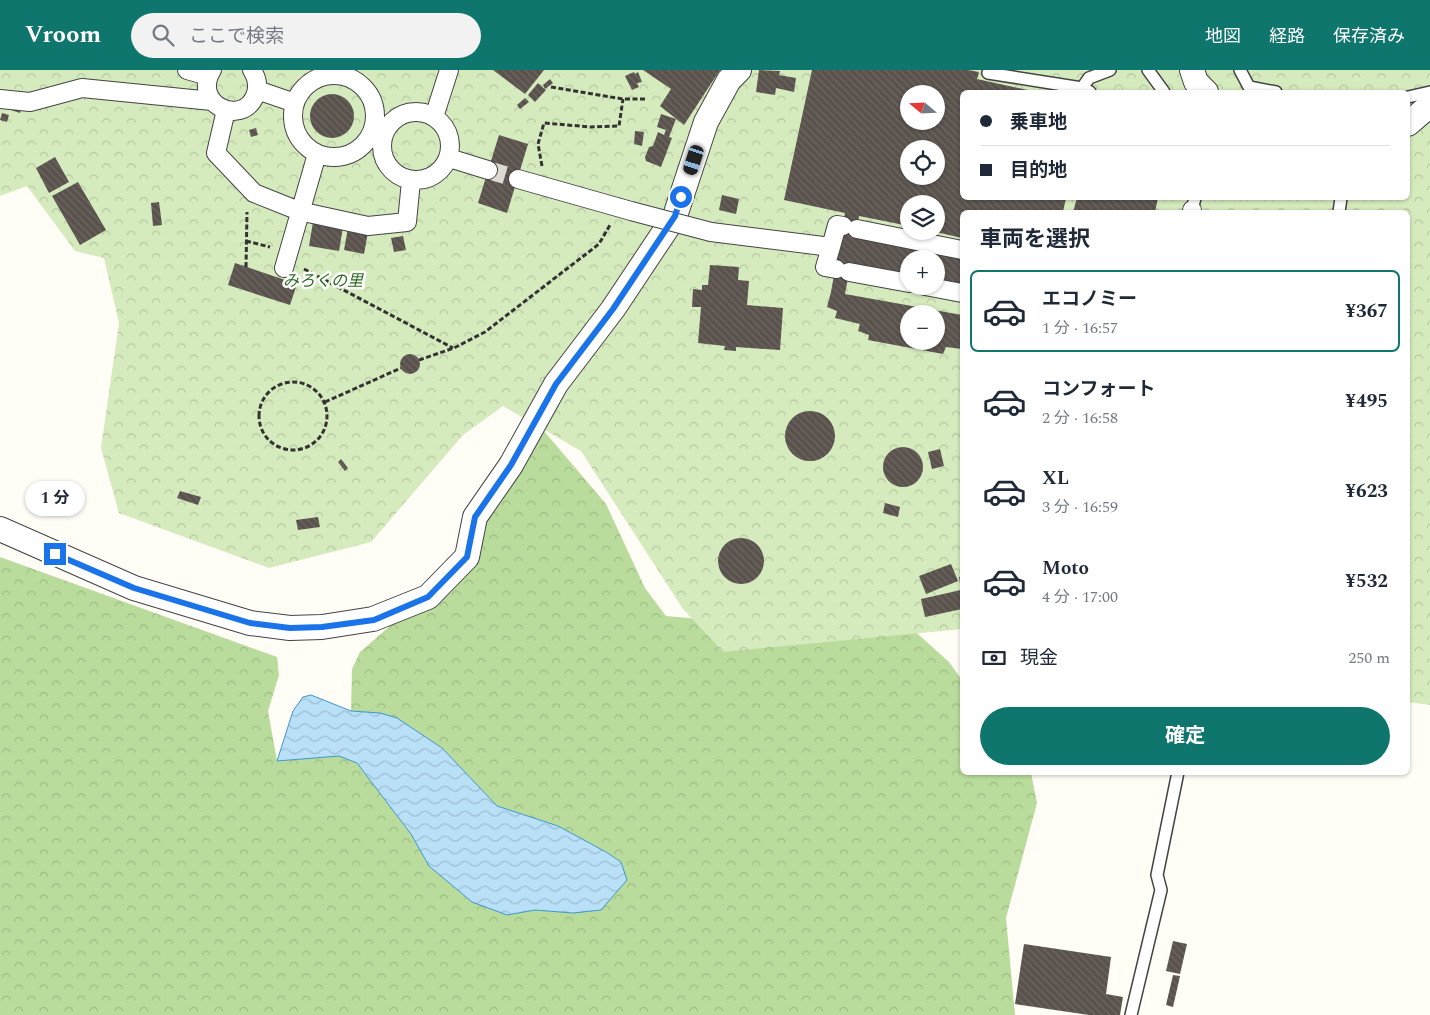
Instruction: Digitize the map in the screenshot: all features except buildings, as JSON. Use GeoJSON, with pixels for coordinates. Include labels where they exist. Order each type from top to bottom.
{"type":"FeatureCollection","features":[{"type":"Feature","properties":{"kind":"street"},"geometry":{"type":"LineString","coordinates":[[0,99],[30,102],[82,88],[219,106],[233,111],[249,105],[257,90],[258,83],[252,70]]}},
{"type":"Feature","properties":{"kind":"street"},"geometry":{"type":"LineString","coordinates":[[434,117],[449,70]]}},
{"type":"Feature","properties":{"kind":"street"},"geometry":{"type":"LineString","coordinates":[[0,529],[134,588],[250,623],[290,628],[331,626],[374,620],[428,597],[467,557],[475,517],[511,465],[556,384],[613,309],[675,216],[706,122],[729,80],[739,70]]}},
{"type":"Feature","properties":{"kind":"street"},"geometry":{"type":"LineString","coordinates":[[1192,70],[1196,82],[1204,90]]}},
{"type":"Feature","properties":{"kind":"street"},"geometry":{"type":"LineString","coordinates":[[198,72],[219,106],[216,154],[254,193],[299,211],[368,226],[407,222],[410,181]]}},
{"type":"Feature","properties":{"kind":"street"},"geometry":{"type":"LineString","coordinates":[[378,134],[349,154],[330,157],[317,154],[306,146],[298,136],[293,123],[295,102],[306,85],[318,78],[332,74],[347,73],[368,92],[374,105],[378,134],[384,160],[399,177],[410,181],[422,181],[433,176],[443,168],[449,158],[451,146],[448,135],[443,124],[434,117],[414,112],[403,114],[378,134]]}},
{"type":"Feature","properties":{"kind":"street"},"geometry":{"type":"LineString","coordinates":[[257,90],[295,102]]}},
{"type":"Feature","properties":{"kind":"street"},"geometry":{"type":"LineString","coordinates":[[285,264],[317,154]]}},
{"type":"Feature","properties":{"kind":"street"},"geometry":{"type":"LineString","coordinates":[[449,158],[488,170]]}},
{"type":"Feature","properties":{"kind":"street"},"geometry":{"type":"LineString","coordinates":[[518,179],[711,232],[831,247]]}},
{"type":"Feature","properties":{"kind":"street"},"geometry":{"type":"LineString","coordinates":[[900,281],[825,267],[837,225],[960,250]]}},
{"type":"Feature","properties":{"kind":"street"},"geometry":{"type":"LineString","coordinates":[[945,290],[960,294]]}},
{"type":"Feature","properties":{"kind":"lane"},"geometry":{"type":"LineString","coordinates":[[988,73],[1086,90],[1089,78],[1110,70]]}},
{"type":"Feature","properties":{"kind":"lane"},"geometry":{"type":"LineString","coordinates":[[1148,70],[1163,90]]}},
{"type":"Feature","properties":{"kind":"lane"},"geometry":{"type":"LineString","coordinates":[[1240,70],[1249,87],[1265,90]]}},
{"type":"Feature","properties":{"kind":"lane"},"geometry":{"type":"LineString","coordinates":[[1131,1015],[1161,890],[1157,875],[1177,775]]}},
{"type":"Feature","properties":{"kind":"path"},"geometry":{"type":"LineString","coordinates":[[551,87],[623,99],[647,98]]}},
{"type":"Feature","properties":{"kind":"path"},"geometry":{"type":"LineString","coordinates":[[545,186],[538,144],[544,123],[591,127],[619,126],[623,99]]}},
{"type":"Feature","properties":{"kind":"path"},"geometry":{"type":"LineString","coordinates":[[246,184],[246,267]]}},
{"type":"Feature","properties":{"kind":"path"},"geometry":{"type":"LineString","coordinates":[[419,360],[454,348],[484,332],[599,244],[626,209]]}},
{"type":"Feature","properties":{"kind":"path"},"geometry":{"type":"LineString","coordinates":[[285,264],[454,348]]}},
{"type":"Feature","properties":{"kind":"path"},"geometry":{"type":"LineString","coordinates":[[325,402],[401,368]]}},
{"type":"Feature","properties":{"kind":"path"},"geometry":{"type":"LineString","coordinates":[[298,382],[309,386],[325,402],[328,413],[323,434],[316,442],[306,448],[296,451],[285,450],[267,438],[261,428],[259,416],[261,405],[275,387],[286,383],[298,382]]}},
{"type":"Feature","properties":{"kind":"green space","name":"みろくの里"},"geometry":{"type":"Polygon","coordinates":[[[0,70],[1430,70],[1430,705],[1410,702],[1410,210],[960,210],[960,629],[723,652],[683,609],[581,451],[503,406],[463,435],[371,542],[269,568],[119,513],[101,448],[119,323],[104,258],[75,251],[27,186],[0,196],[0,70]]]}},
{"type":"Feature","properties":{"kind":"green space"},"geometry":{"type":"Polygon","coordinates":[[[544,431],[606,504],[645,588],[666,616],[763,625],[909,626],[949,662],[960,677],[960,775],[1031,775],[1037,803],[1006,918],[1015,1015],[0,1015],[0,557],[277,657],[279,675],[268,711],[277,761],[339,756],[357,763],[411,834],[429,866],[507,915],[535,910],[573,913],[626,880],[621,862],[606,852],[558,826],[497,806],[442,748],[380,713],[351,711],[352,669],[360,652],[390,626],[473,532],[544,431]]]}},
{"type":"Feature","properties":{"kind":"water"},"geometry":{"type":"Polygon","coordinates":[[[311,695],[351,711],[380,713],[397,718],[442,748],[497,806],[558,826],[606,852],[621,862],[627,880],[601,910],[573,913],[535,910],[507,915],[472,902],[429,866],[411,834],[357,763],[339,756],[277,761],[293,711],[303,697],[311,695]]]}},
{"type":"Feature","properties":{"kind":"tunnel"},"geometry":{"type":"LineString","coordinates":[[488,170],[518,179]]}},
{"type":"Feature","properties":{"kind":"route"},"geometry":{"type":"LineString","coordinates":[[55,554],[134,588],[250,623],[290,628],[322,627],[374,620],[428,597],[467,557],[475,517],[511,465],[556,384],[613,309],[675,216],[681,197]]}}]}
